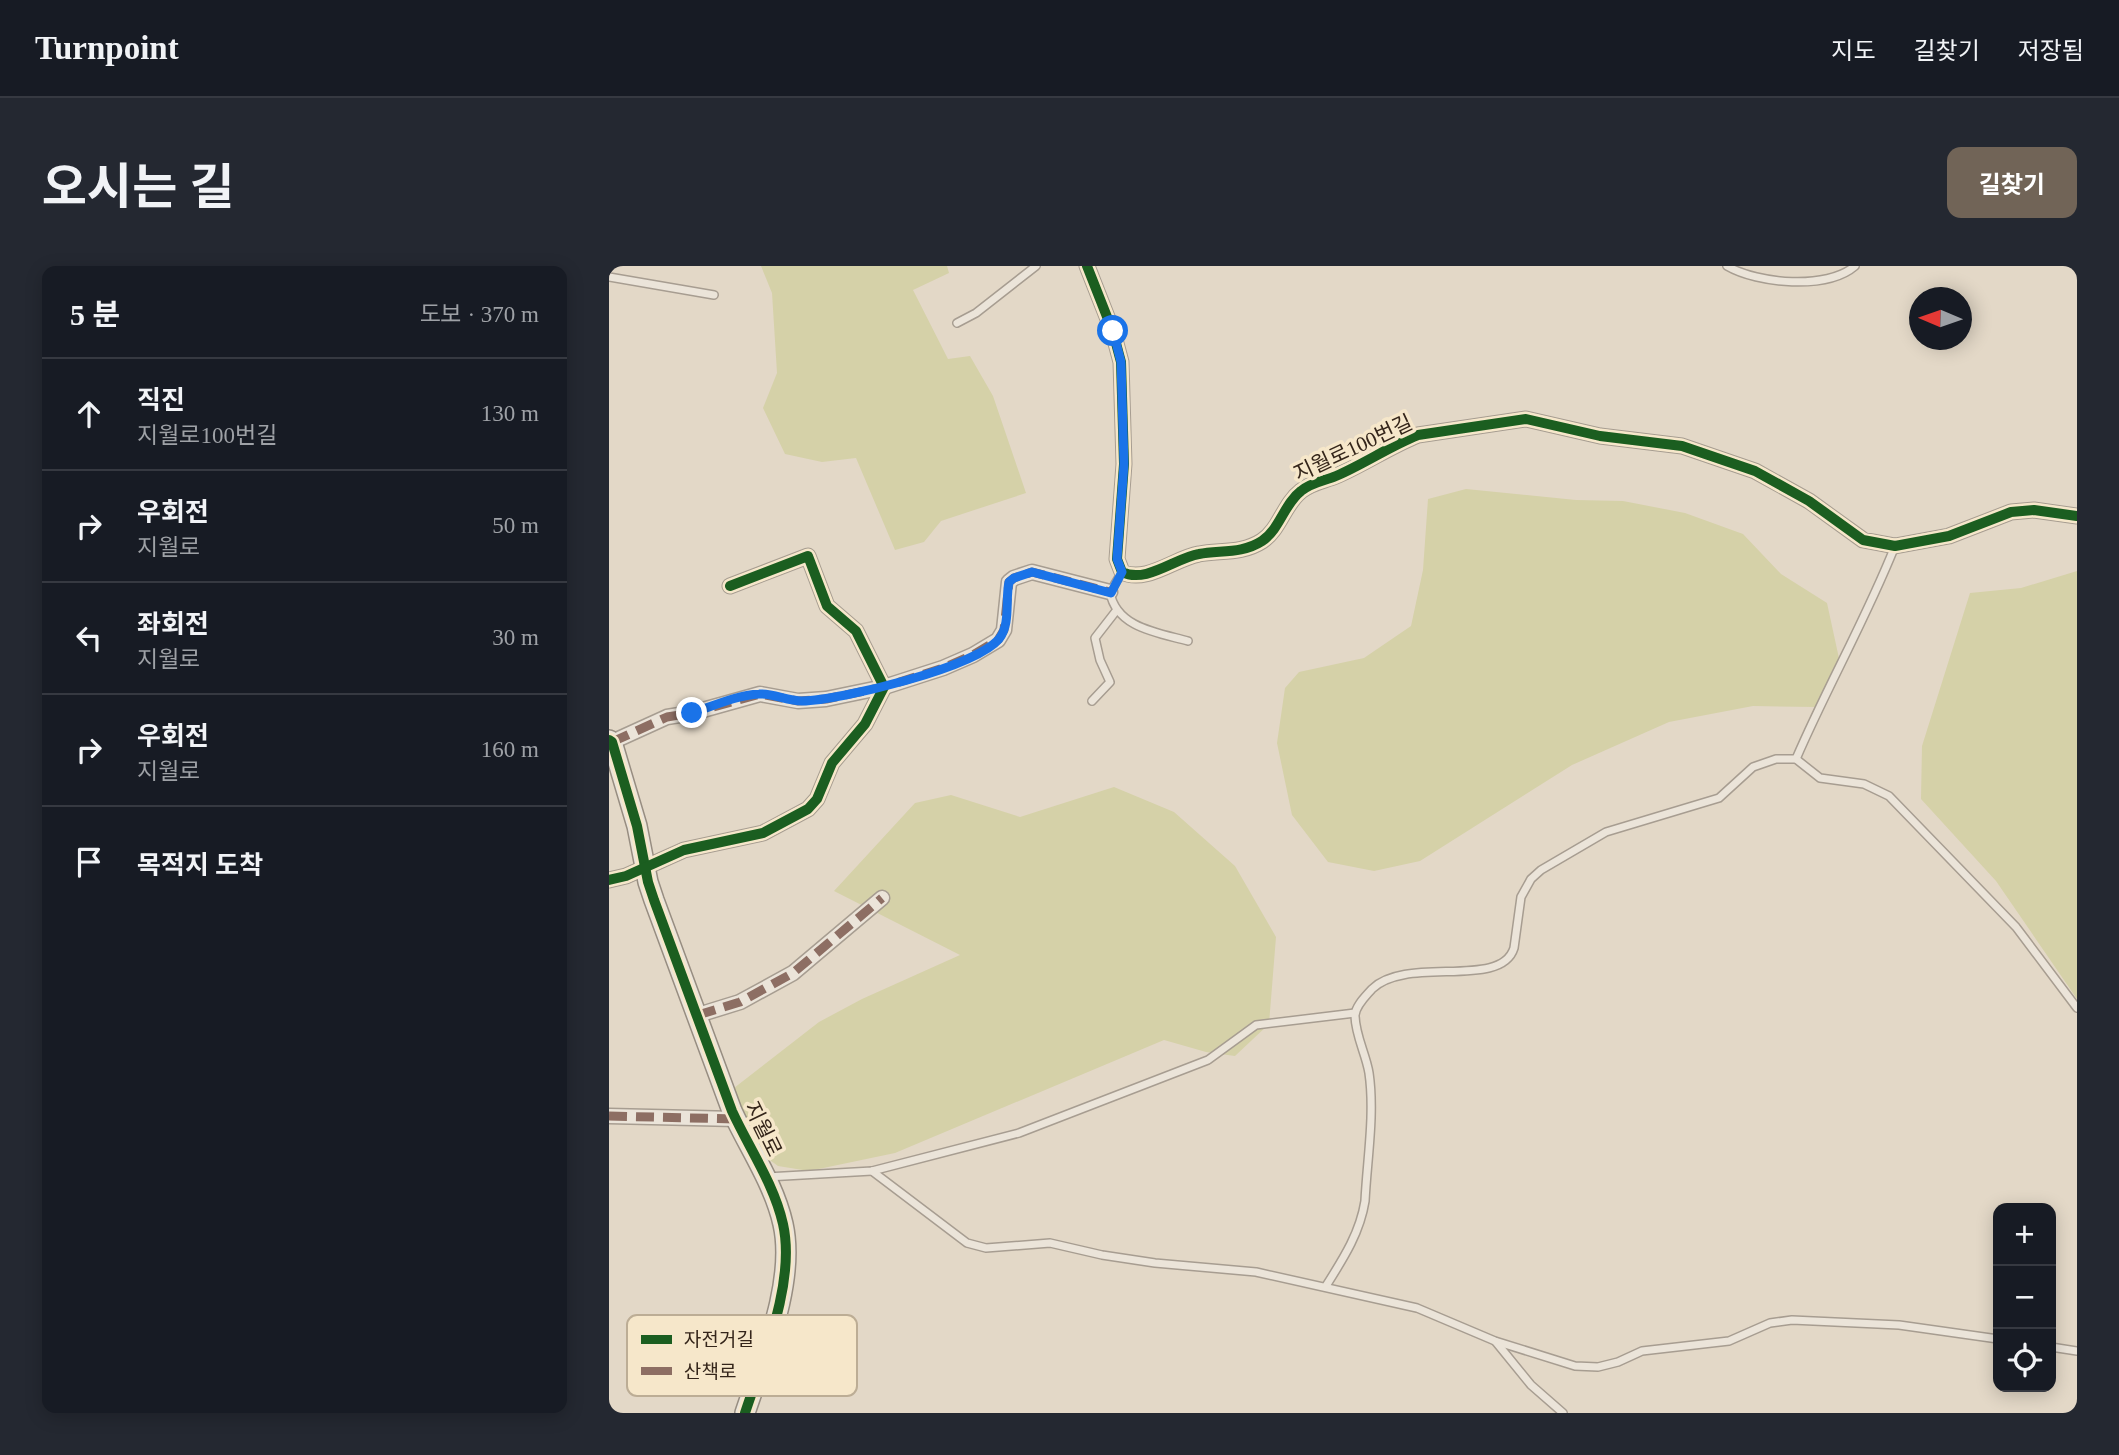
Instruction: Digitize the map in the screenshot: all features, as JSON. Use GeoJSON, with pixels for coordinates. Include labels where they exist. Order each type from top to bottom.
{"type":"FeatureCollection","features":[{"type":"Feature","properties":{"kind":"street"},"geometry":{"type":"LineString","coordinates":[[1087,266],[1113,331],[1121,362],[1124,464],[1117,559],[1122,572]]}},
{"type":"Feature","properties":{"kind":"street","name":"지월로100번길"},"geometry":{"type":"LineString","coordinates":[[1122,572],[1128,575],[1146,574],[1198,554],[1252,546],[1272,533],[1295,496],[1310,484],[1333,478],[1418,435],[1516,419],[1537,421],[1600,436],[1682,446],[1736,463],[1809,501],[1863,540],[1895,546],[1949,536],[2011,512],[2034,510],[2077,516]]}},
{"type":"Feature","properties":{"kind":"street"},"geometry":{"type":"LineString","coordinates":[[609,880],[626,876],[684,850],[764,833],[808,809],[817,799],[832,764],[865,723],[884,687],[856,631],[827,606],[808,556],[730,586]]}},
{"type":"Feature","properties":{"kind":"street","name":"지월로"},"geometry":{"type":"LineString","coordinates":[[774,1315],[786,1259],[783,1223],[766,1177],[736,1119],[654,900],[637,826],[610,741],[667,717],[692,713],[760,694],[807,700],[826,699],[884,687],[943,668],[998,640],[1004,630],[1009,582],[1032,572],[1111,593]]}},
{"type":"Feature","properties":{"kind":"street"},"geometry":{"type":"LineString","coordinates":[[698,1015],[740,1002],[793,973],[881,898]]}},
{"type":"Feature","properties":{"kind":"street"},"geometry":{"type":"LineString","coordinates":[[609,1116],[736,1119]]}},
{"type":"Feature","properties":{"kind":"street","name":"지월로"},"geometry":{"type":"LineString","coordinates":[[745,1413],[750,1396]]}},
{"type":"Feature","properties":{"kind":"lane"},"geometry":{"type":"LineString","coordinates":[[957,323],[976,313],[1036,266]]}},
{"type":"Feature","properties":{"kind":"lane"},"geometry":{"type":"LineString","coordinates":[[1727,266],[1762,278],[1823,281],[1841,276],[1855,266]]}},
{"type":"Feature","properties":{"kind":"lane"},"geometry":{"type":"LineString","coordinates":[[609,277],[714,295]]}},
{"type":"Feature","properties":{"kind":"lane"},"geometry":{"type":"LineString","coordinates":[[1796,759],[1813,719],[1875,596],[1895,546]]}},
{"type":"Feature","properties":{"kind":"lane"},"geometry":{"type":"LineString","coordinates":[[1122,572],[1111,593],[1116,611],[1126,621],[1188,642]]}},
{"type":"Feature","properties":{"kind":"lane"},"geometry":{"type":"LineString","coordinates":[[1092,701],[1111,682],[1100,660],[1095,638],[1116,611]]}},
{"type":"Feature","properties":{"kind":"lane"},"geometry":{"type":"LineString","coordinates":[[1326,1286],[1348,1251],[1363,1214],[1365,1201],[1370,1094],[1369,1072],[1355,1013],[1359,1004],[1381,981],[1399,974],[1465,971],[1494,967],[1504,962],[1511,956],[1521,897],[1531,879],[1541,870],[1606,832],[1710,802],[1726,792],[1753,767],[1776,759],[1796,759],[1820,778],[1864,784],[1889,796],[2016,927],[2077,1008]]}},
{"type":"Feature","properties":{"kind":"lane"},"geometry":{"type":"LineString","coordinates":[[766,1177],[872,1171],[1019,1133],[1208,1060],[1256,1026],[1355,1013]]}},
{"type":"Feature","properties":{"kind":"lane"},"geometry":{"type":"LineString","coordinates":[[872,1171],[967,1243],[975,1246],[999,1248],[1050,1243],[1155,1263],[1246,1270],[1417,1308],[1495,1341],[1575,1366],[1598,1367],[1643,1351],[1729,1340],[1770,1324],[1792,1320],[1899,1325],[1993,1338]]}},
{"type":"Feature","properties":{"kind":"lane"},"geometry":{"type":"LineString","coordinates":[[1495,1341],[1531,1385],[1563,1413]]}},
{"type":"Feature","properties":{"kind":"lane"},"geometry":{"type":"LineString","coordinates":[[2056,1348],[2077,1351]]}},
{"type":"Feature","properties":{"kind":"shaded area"},"geometry":{"type":"Polygon","coordinates":[[[761,266],[947,266],[949,273],[913,290],[948,359],[970,356],[993,396],[1026,493],[941,521],[924,542],[895,550],[856,458],[822,462],[785,454],[763,408],[777,373],[772,293],[761,266]]]}},
{"type":"Feature","properties":{"kind":"shaded area"},"geometry":{"type":"Polygon","coordinates":[[[1466,489],[1576,500],[1623,501],[1685,513],[1743,534],[1781,574],[1827,603],[1840,663],[1816,707],[1753,706],[1669,722],[1572,765],[1420,861],[1374,871],[1328,862],[1292,815],[1277,743],[1285,688],[1299,672],[1364,658],[1411,626],[1423,570],[1428,499],[1466,489]]]}},
{"type":"Feature","properties":{"kind":"shaded area"},"geometry":{"type":"Polygon","coordinates":[[[2077,571],[2077,999],[1996,881],[1921,799],[1922,746],[1970,593],[2021,588],[2077,571]]]}},
{"type":"Feature","properties":{"kind":"shaded area"},"geometry":{"type":"Polygon","coordinates":[[[1114,787],[1174,812],[1235,866],[1276,937],[1269,1024],[1235,1056],[1206,1052],[1164,1040],[895,1153],[809,1171],[778,1166],[763,1155],[744,1117],[734,1088],[819,1022],[862,999],[960,955],[834,891],[915,803],[951,795],[1020,817],[1114,787]]]}},
{"type":"Feature","properties":{"kind":"marked path"},"geometry":{"type":"LineString","coordinates":[[612,742],[667,717],[692,713],[760,694],[798,701],[826,699],[884,687],[943,668],[998,640],[1004,630],[1009,582],[1032,572],[1110,592]]}},
{"type":"Feature","properties":{"kind":"marked path"},"geometry":{"type":"LineString","coordinates":[[698,1015],[740,1002],[793,973],[882,898]]}},
{"type":"Feature","properties":{"kind":"marked path"},"geometry":{"type":"LineString","coordinates":[[609,1116],[736,1119]]}},
{"type":"Feature","properties":{"kind":"cycle path"},"geometry":{"type":"LineString","coordinates":[[1087,266],[1113,332],[1121,362],[1124,464],[1117,559],[1122,572],[1131,575],[1151,573],[1190,556],[1239,550],[1254,545],[1268,536],[1295,496],[1305,488],[1332,478],[1418,435],[1526,419],[1600,436],[1682,446],[1755,471],[1809,501],[1863,540],[1895,546],[1949,536],[2011,512],[2034,510],[2077,516]]}},
{"type":"Feature","properties":{"kind":"cycle path"},"geometry":{"type":"LineString","coordinates":[[609,880],[626,876],[684,850],[763,833],[808,809],[817,799],[832,763],[865,724],[884,687],[856,631],[827,606],[808,556],[730,586]]}},
{"type":"Feature","properties":{"kind":"cycle path"},"geometry":{"type":"LineString","coordinates":[[609,740],[612,742],[637,826],[654,900],[732,1111],[779,1209],[786,1247],[777,1315]]}},
{"type":"Feature","properties":{"kind":"cycle path"},"geometry":{"type":"LineString","coordinates":[[745,1413],[751,1396]]}},
{"type":"Feature","properties":{"kind":"route"},"geometry":{"type":"LineString","coordinates":[[692,713],[760,694],[798,701],[826,699],[884,687],[943,668],[986,649],[998,640],[1004,630],[1009,582],[1032,572],[1111,593],[1122,572],[1117,559],[1124,464],[1121,362],[1113,331]]}}]}
